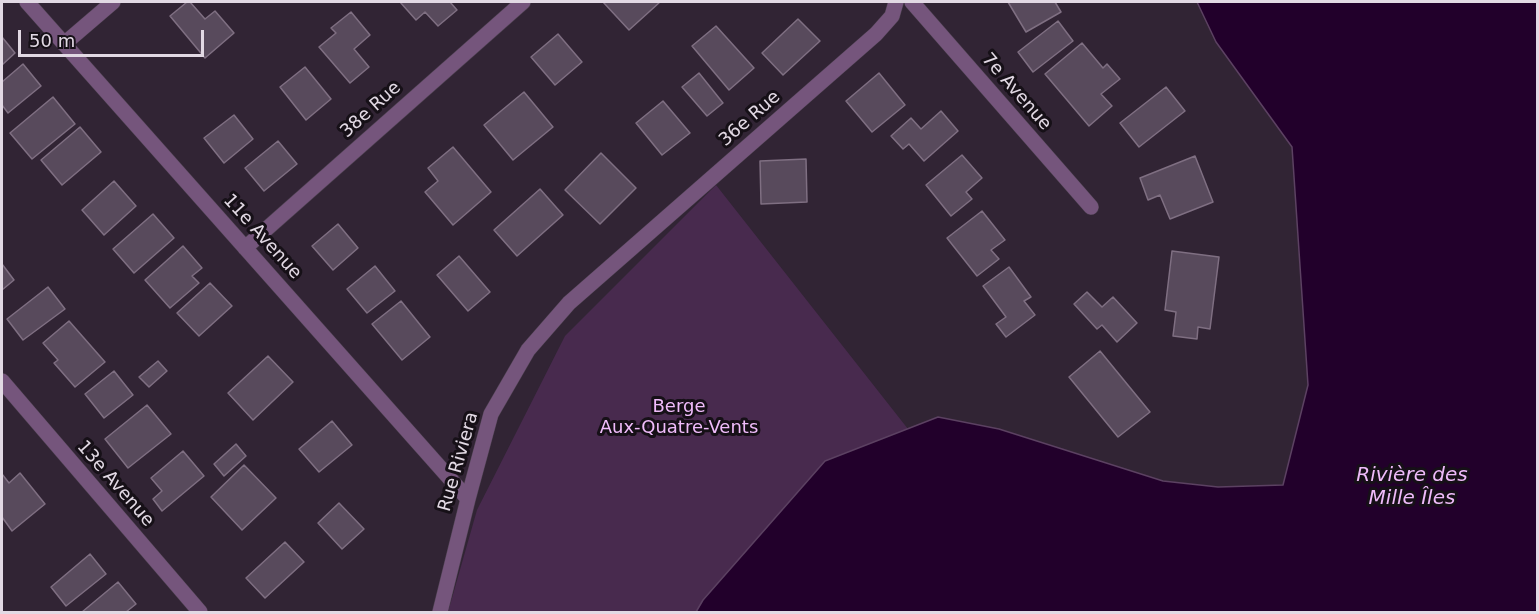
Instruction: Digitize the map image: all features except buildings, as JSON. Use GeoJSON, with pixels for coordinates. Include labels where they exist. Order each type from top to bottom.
{"type":"FeatureCollection","features":[{"type":"Feature","properties":{"kind":"street","name":"11e Avenue"},"geometry":{"type":"LineString","coordinates":[[27,2],[468,499]]}},
{"type":"Feature","properties":{"kind":"street"},"geometry":{"type":"LineString","coordinates":[[64,44],[113,2]]}},
{"type":"Feature","properties":{"kind":"street","name":"38e Rue"},"geometry":{"type":"LineString","coordinates":[[245,248],[522,2]]}},
{"type":"Feature","properties":{"kind":"street","name":"36e Rue"},"geometry":{"type":"LineString","coordinates":[[619,260],[876,34],[892,16],[896,2]]}},
{"type":"Feature","properties":{"kind":"street","name":"7e Avenue"},"geometry":{"type":"LineString","coordinates":[[912,2],[1091,207]]}},
{"type":"Feature","properties":{"kind":"street","name":"Rue Riviera"},"geometry":{"type":"LineString","coordinates":[[440,612],[491,414],[528,350],[569,303],[619,260]]}},
{"type":"Feature","properties":{"kind":"street","name":"13e Avenue"},"geometry":{"type":"LineString","coordinates":[[2,381],[200,612]]}},
{"type":"Feature","properties":{"kind":"green space","name":"Berge Aux-Quatre-Vents"},"geometry":{"type":"Polygon","coordinates":[[[716,185],[908,429],[825,461],[703,600],[696,612],[448,612],[477,510],[565,336],[716,185]]]}},
{"type":"Feature","properties":{"kind":"water","name":"Rivière des Mille Îles"},"geometry":{"type":"Polygon","coordinates":[[[1197,2],[1537,2],[1537,612],[696,612],[703,600],[825,461],[938,417],[999,429],[1163,481],[1218,487],[1283,485],[1308,385],[1292,147],[1216,42],[1197,2]]]}}]}
